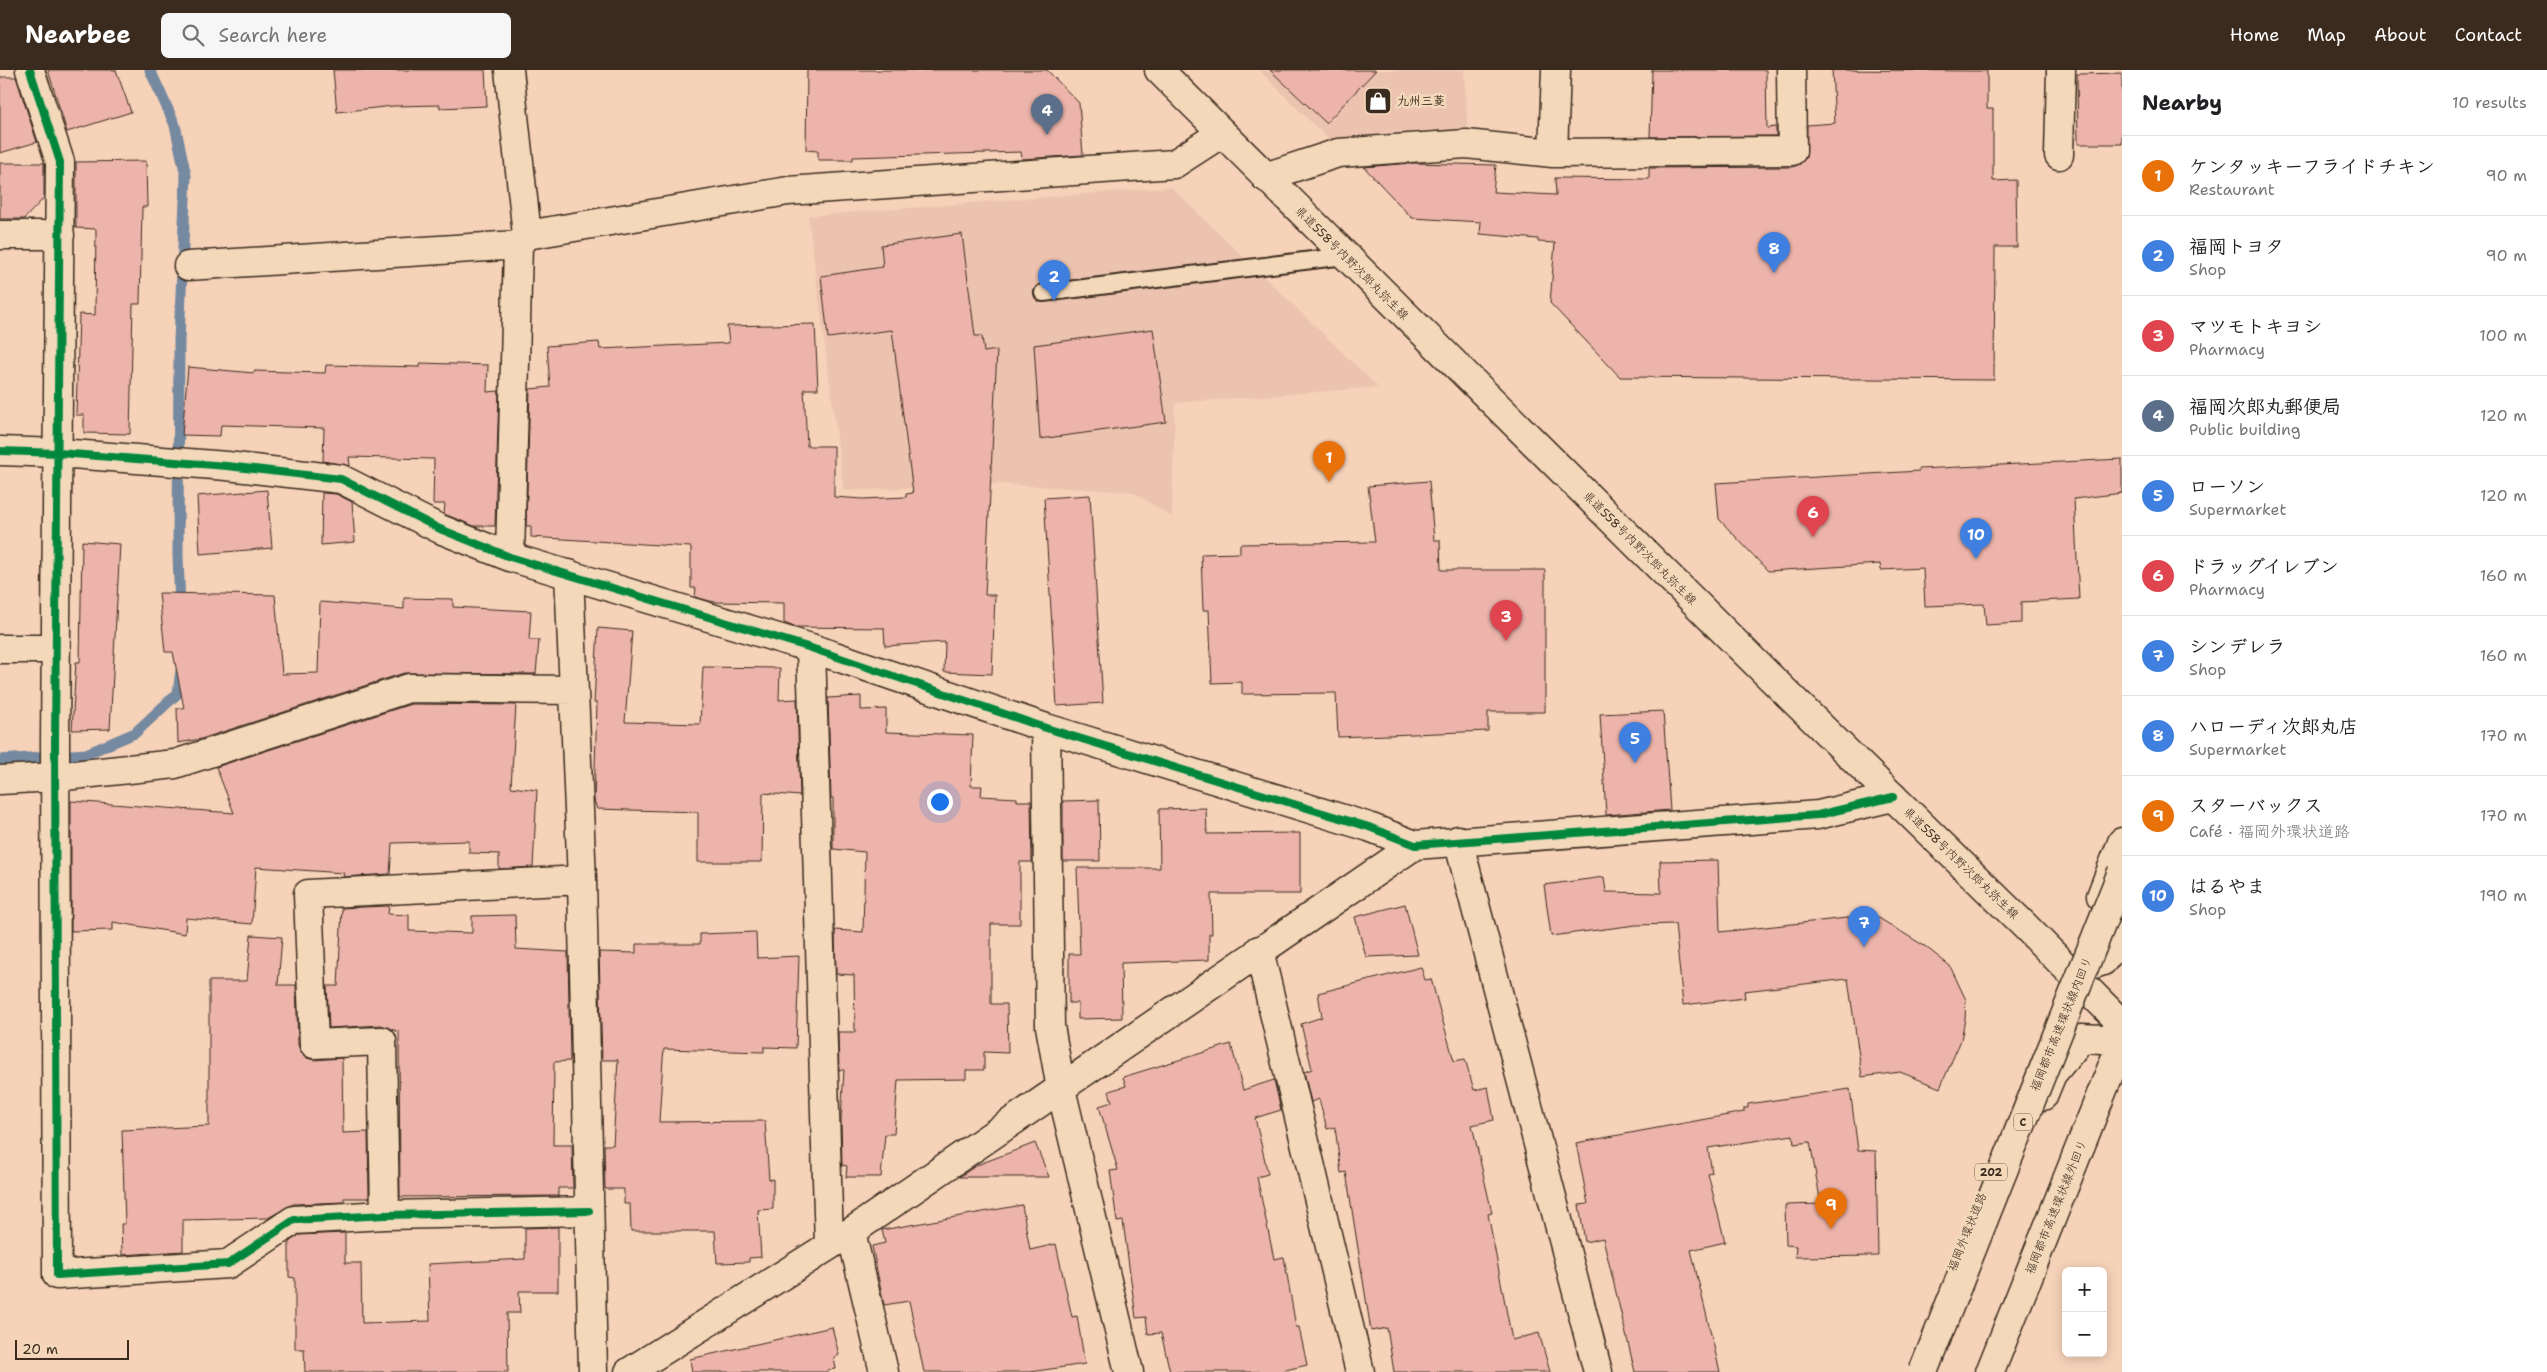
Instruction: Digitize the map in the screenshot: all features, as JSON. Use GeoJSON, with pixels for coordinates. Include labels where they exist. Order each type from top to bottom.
{"type":"FeatureCollection","features":[{"type":"Feature","properties":{"kind":"main road"},"geometry":{"type":"LineString","coordinates":[[30,70],[60,162],[59,453],[55,742],[57,1275],[228,1264],[294,1220],[385,1215],[589,1211]]}},
{"type":"Feature","properties":{"kind":"main road"},"geometry":{"type":"LineString","coordinates":[[508,70],[522,240],[510,557]]}},
{"type":"Feature","properties":{"kind":"main road","name":"県道558号内野次郎丸弥生線"},"geometry":{"type":"LineString","coordinates":[[1159,70],[2122,1024]]}},
{"type":"Feature","properties":{"kind":"main road"},"geometry":{"type":"LineString","coordinates":[[1553,153],[1556,70]]}},
{"type":"Feature","properties":{"kind":"main road"},"geometry":{"type":"LineString","coordinates":[[1265,177],[1338,153],[1466,144],[1553,153],[1792,151],[1791,70]]}},
{"type":"Feature","properties":{"kind":"main road"},"geometry":{"type":"LineString","coordinates":[[2059,155],[2061,70]]}},
{"type":"Feature","properties":{"kind":"main road"},"geometry":{"type":"LineString","coordinates":[[188,266],[522,240],[788,191],[1174,164],[1222,133]]}},
{"type":"Feature","properties":{"kind":"main road"},"geometry":{"type":"LineString","coordinates":[[0,235],[60,234]]}},
{"type":"Feature","properties":{"kind":"main road"},"geometry":{"type":"LineString","coordinates":[[0,451],[59,453],[227,466],[341,479],[440,529],[510,557],[811,648],[1046,728],[1369,827],[1415,845]]}},
{"type":"Feature","properties":{"kind":"main road"},"geometry":{"type":"LineString","coordinates":[[569,574],[582,880],[593,1372]]}},
{"type":"Feature","properties":{"kind":"main road"},"geometry":{"type":"LineString","coordinates":[[811,648],[840,1238],[884,1372]]}},
{"type":"Feature","properties":{"kind":"main road"},"geometry":{"type":"LineString","coordinates":[[0,649],[56,649]]}},
{"type":"Feature","properties":{"kind":"main road"},"geometry":{"type":"LineString","coordinates":[[0,780],[55,777],[175,764],[409,688],[574,690]]}},
{"type":"Feature","properties":{"kind":"main road"},"geometry":{"type":"LineString","coordinates":[[1046,728],[1050,1026],[1060,1089],[1129,1372]]}},
{"type":"Feature","properties":{"kind":"main road"},"geometry":{"type":"LineString","coordinates":[[629,1372],[840,1238],[1415,845],[1458,840],[1818,815],[1893,797]]}},
{"type":"Feature","properties":{"kind":"main road"},"geometry":{"type":"LineString","coordinates":[[1458,840],[1598,1372]]}},
{"type":"Feature","properties":{"kind":"main road","name":"福岡外環状道路"},"geometry":{"type":"LineString","coordinates":[[1912,1372],[2122,842]]}},
{"type":"Feature","properties":{"kind":"main road","name":"福岡都市高速環状線内回り"},"geometry":{"type":"LineString","coordinates":[[1923,1372],[2122,872]]}},
{"type":"Feature","properties":{"kind":"main road"},"geometry":{"type":"LineString","coordinates":[[385,1215],[382,1041],[314,1044],[308,894],[582,880]]}},
{"type":"Feature","properties":{"kind":"main road"},"geometry":{"type":"LineString","coordinates":[[2071,972],[2103,960],[2122,935]]}},
{"type":"Feature","properties":{"kind":"main road"},"geometry":{"type":"LineString","coordinates":[[1259,950],[1360,1372]]}},
{"type":"Feature","properties":{"kind":"main road"},"geometry":{"type":"LineString","coordinates":[[1912,1372],[1955,1317],[2052,1074],[2082,1038],[2122,1041]]}},
{"type":"Feature","properties":{"kind":"main road","name":"福岡都市高速環状線外回り"},"geometry":{"type":"LineString","coordinates":[[1990,1372],[2122,1041]]}},
{"type":"Feature","properties":{"kind":"main road"},"geometry":{"type":"LineString","coordinates":[[2003,1372],[2052,1244],[2122,1080]]}},
{"type":"Feature","properties":{"kind":"lane"},"geometry":{"type":"LineString","coordinates":[[1043,294],[1345,256]]}},
{"type":"Feature","properties":{"kind":"shaded area","name":"九州三菱"},"geometry":{"type":"Polygon","coordinates":[[[1259,70],[1464,70],[1468,132],[1329,140],[1259,70]]]}},
{"type":"Feature","properties":{"kind":"shaded area"},"geometry":{"type":"Polygon","coordinates":[[[1171,187],[1378,387],[1175,403],[1172,517],[1133,492],[1000,484],[844,491],[808,216],[1171,187]]]}},
{"type":"Feature","properties":{"kind":"building"},"geometry":{"type":"Polygon","coordinates":[[[48,70],[116,70],[131,112],[67,132],[48,70]]]}},
{"type":"Feature","properties":{"kind":"building"},"geometry":{"type":"Polygon","coordinates":[[[333,70],[485,70],[487,106],[440,108],[440,105],[394,106],[337,112],[333,70]]]}},
{"type":"Feature","properties":{"kind":"building"},"geometry":{"type":"Polygon","coordinates":[[[807,70],[1047,70],[1079,103],[1083,155],[1022,159],[1021,152],[853,157],[853,160],[818,160],[818,151],[806,150],[807,70]]]}},
{"type":"Feature","properties":{"kind":"building"},"geometry":{"type":"Polygon","coordinates":[[[1270,70],[1376,70],[1326,123],[1270,70]]]}},
{"type":"Feature","properties":{"kind":"building"},"geometry":{"type":"Polygon","coordinates":[[[1652,70],[1766,70],[1767,128],[1776,127],[1776,136],[1650,137],[1652,70]]]}},
{"type":"Feature","properties":{"kind":"building"},"geometry":{"type":"Polygon","coordinates":[[[1832,70],[1987,71],[1987,109],[1993,109],[1993,181],[2016,180],[2017,247],[1995,247],[1994,380],[1620,377],[1550,303],[1555,243],[1538,242],[1538,239],[1480,234],[1481,222],[1412,218],[1364,167],[1412,163],[1496,165],[1493,192],[1556,195],[1555,178],[1649,179],[1649,168],[1793,167],[1800,164],[1806,158],[1807,125],[1835,123],[1832,70]]]}},
{"type":"Feature","properties":{"kind":"building"},"geometry":{"type":"Polygon","coordinates":[[[2122,73],[2122,144],[2078,144],[2077,74],[2122,73]]]}},
{"type":"Feature","properties":{"kind":"building"},"geometry":{"type":"Polygon","coordinates":[[[0,77],[16,77],[37,142],[0,153],[0,77]]]}},
{"type":"Feature","properties":{"kind":"building"},"geometry":{"type":"Polygon","coordinates":[[[146,161],[147,207],[142,207],[140,304],[133,304],[130,434],[84,433],[84,415],[76,415],[79,314],[95,315],[96,229],[76,228],[76,162],[146,161]]]}},
{"type":"Feature","properties":{"kind":"building"},"geometry":{"type":"Polygon","coordinates":[[[0,163],[44,163],[44,198],[24,219],[0,219],[0,163]]]}},
{"type":"Feature","properties":{"kind":"building"},"geometry":{"type":"Polygon","coordinates":[[[962,234],[975,336],[982,336],[984,352],[997,350],[985,595],[995,595],[992,674],[944,672],[945,642],[885,646],[884,628],[795,627],[784,623],[784,603],[714,602],[695,597],[696,588],[691,588],[691,547],[531,537],[531,526],[526,526],[530,389],[550,387],[547,346],[599,342],[600,349],[729,343],[727,326],[815,324],[818,389],[804,389],[807,446],[834,446],[834,497],[863,499],[906,497],[906,494],[913,493],[892,330],[828,338],[821,276],[883,267],[881,245],[962,234]]]}},
{"type":"Feature","properties":{"kind":"building"},"geometry":{"type":"Polygon","coordinates":[[[1153,329],[1166,422],[1040,439],[1034,345],[1153,329]]]}},
{"type":"Feature","properties":{"kind":"building"},"geometry":{"type":"Polygon","coordinates":[[[420,363],[488,365],[487,392],[499,391],[495,526],[474,526],[444,514],[445,504],[433,504],[434,459],[349,457],[350,466],[323,461],[324,428],[221,425],[220,436],[182,435],[188,367],[254,373],[254,371],[325,373],[326,365],[420,367],[420,363]]]}},
{"type":"Feature","properties":{"kind":"building"},"geometry":{"type":"Polygon","coordinates":[[[2122,459],[2122,493],[2074,499],[2079,599],[2021,602],[2021,623],[1986,625],[1984,604],[1925,606],[1923,568],[1881,570],[1880,564],[1768,571],[1719,519],[1716,483],[1919,471],[1919,469],[2122,459]]]}},
{"type":"Feature","properties":{"kind":"building"},"geometry":{"type":"Polygon","coordinates":[[[1429,481],[1434,540],[1440,540],[1441,570],[1545,570],[1545,712],[1488,712],[1488,731],[1338,737],[1336,693],[1242,694],[1242,682],[1212,683],[1209,610],[1203,610],[1201,554],[1240,553],[1240,544],[1375,542],[1368,486],[1429,481]]]}},
{"type":"Feature","properties":{"kind":"building"},"geometry":{"type":"Polygon","coordinates":[[[267,490],[272,548],[200,554],[197,496],[267,490]]]}},
{"type":"Feature","properties":{"kind":"building"},"geometry":{"type":"Polygon","coordinates":[[[322,493],[336,494],[352,502],[355,542],[321,545],[322,493]]]}},
{"type":"Feature","properties":{"kind":"building"},"geometry":{"type":"Polygon","coordinates":[[[1090,495],[1103,703],[1057,706],[1044,498],[1090,495]]]}},
{"type":"Feature","properties":{"kind":"building"},"geometry":{"type":"Polygon","coordinates":[[[82,541],[120,544],[110,729],[72,730],[76,662],[80,662],[82,541]]]}},
{"type":"Feature","properties":{"kind":"building"},"geometry":{"type":"Polygon","coordinates":[[[159,593],[275,595],[282,674],[318,673],[320,602],[404,609],[404,598],[453,599],[453,607],[531,611],[529,640],[539,640],[536,674],[404,673],[201,739],[178,743],[177,708],[184,708],[173,652],[165,652],[159,593]]]}},
{"type":"Feature","properties":{"kind":"building"},"geometry":{"type":"Polygon","coordinates":[[[598,628],[632,631],[625,722],[700,724],[703,667],[780,668],[779,700],[797,699],[800,796],[763,793],[762,862],[698,862],[698,812],[597,809],[594,800],[597,703],[594,703],[598,628]]]}},
{"type":"Feature","properties":{"kind":"building"},"geometry":{"type":"Polygon","coordinates":[[[861,696],[861,710],[886,709],[886,732],[973,735],[971,786],[982,786],[981,796],[1017,798],[1017,801],[1031,801],[1032,862],[1020,862],[1020,924],[991,924],[991,1004],[1007,1004],[1008,1053],[984,1052],[984,1070],[966,1070],[966,1079],[898,1080],[894,1134],[885,1134],[881,1177],[846,1177],[847,1166],[842,1165],[841,1118],[844,1070],[839,1070],[838,1032],[855,1032],[854,975],[836,974],[835,930],[863,932],[865,852],[833,849],[833,798],[831,798],[828,698],[861,696]]]}},
{"type":"Feature","properties":{"kind":"building"},"geometry":{"type":"Polygon","coordinates":[[[411,704],[516,705],[511,787],[537,790],[533,867],[499,869],[499,854],[469,853],[469,841],[392,843],[390,874],[343,877],[344,873],[256,867],[252,924],[186,918],[185,934],[113,922],[113,930],[71,931],[71,801],[234,813],[216,767],[411,704]]]}},
{"type":"Feature","properties":{"kind":"building"},"geometry":{"type":"Polygon","coordinates":[[[1663,711],[1670,810],[1606,815],[1600,714],[1663,711]]]}},
{"type":"Feature","properties":{"kind":"building"},"geometry":{"type":"Polygon","coordinates":[[[1099,800],[1100,861],[1063,861],[1063,801],[1099,800]]]}},
{"type":"Feature","properties":{"kind":"building"},"geometry":{"type":"Polygon","coordinates":[[[1206,808],[1207,834],[1300,833],[1300,894],[1211,894],[1212,934],[1209,934],[1209,960],[1121,963],[1122,1018],[1078,1019],[1078,1003],[1069,1003],[1069,954],[1080,954],[1077,868],[1160,868],[1159,809],[1206,808]]]}},
{"type":"Feature","properties":{"kind":"building"},"geometry":{"type":"Polygon","coordinates":[[[1718,860],[1720,932],[1874,915],[1926,947],[1950,966],[1966,1000],[1965,1019],[1961,1040],[1940,1088],[1900,1072],[1862,1077],[1848,979],[1744,991],[1745,998],[1683,1005],[1675,924],[1636,925],[1551,936],[1544,885],[1604,877],[1606,892],[1661,893],[1660,861],[1718,860]]]}},
{"type":"Feature","properties":{"kind":"building"},"geometry":{"type":"Polygon","coordinates":[[[1405,904],[1418,955],[1366,957],[1355,917],[1405,904]]]}},
{"type":"Feature","properties":{"kind":"building"},"geometry":{"type":"Polygon","coordinates":[[[389,906],[388,914],[409,915],[409,931],[472,933],[472,916],[515,915],[516,949],[568,952],[570,1061],[554,1062],[553,1145],[572,1145],[573,1188],[558,1188],[558,1196],[400,1197],[399,1032],[381,1025],[329,1028],[327,986],[338,986],[342,908],[389,906]]]}},
{"type":"Feature","properties":{"kind":"building"},"geometry":{"type":"Polygon","coordinates":[[[756,932],[757,958],[799,956],[796,1048],[764,1047],[764,1052],[664,1049],[659,1122],[765,1121],[769,1180],[773,1179],[773,1209],[758,1210],[761,1257],[749,1258],[749,1262],[717,1263],[715,1231],[631,1231],[630,1204],[624,1204],[624,1189],[605,1189],[604,1145],[613,1145],[618,1060],[602,1060],[599,952],[636,953],[636,944],[700,944],[700,934],[756,932]]]}},
{"type":"Feature","properties":{"kind":"building"},"geometry":{"type":"Polygon","coordinates":[[[251,935],[282,937],[278,985],[296,985],[298,1045],[301,1053],[307,1058],[314,1060],[342,1058],[343,1133],[368,1132],[369,1198],[344,1198],[344,1202],[293,1204],[268,1218],[183,1220],[183,1251],[122,1255],[121,1224],[125,1224],[122,1130],[209,1126],[209,981],[247,981],[251,935]]]}},
{"type":"Feature","properties":{"kind":"building"},"geometry":{"type":"Polygon","coordinates":[[[1421,967],[1425,980],[1431,979],[1454,1061],[1465,1059],[1474,1090],[1488,1087],[1494,1120],[1472,1125],[1492,1213],[1488,1214],[1512,1340],[1539,1333],[1550,1372],[1394,1372],[1387,1328],[1371,1331],[1346,1172],[1341,1173],[1335,1127],[1327,1129],[1319,1099],[1311,1102],[1304,1072],[1312,1069],[1301,1024],[1322,1017],[1318,993],[1421,967]]]}},
{"type":"Feature","properties":{"kind":"building"},"geometry":{"type":"Polygon","coordinates":[[[1231,1044],[1243,1090],[1274,1080],[1281,1110],[1255,1118],[1268,1174],[1257,1177],[1274,1259],[1284,1257],[1296,1327],[1299,1327],[1307,1365],[1277,1372],[1170,1372],[1161,1333],[1148,1334],[1146,1317],[1136,1318],[1123,1221],[1117,1222],[1110,1171],[1118,1170],[1099,1106],[1112,1102],[1109,1091],[1126,1086],[1123,1077],[1231,1044]]]}},
{"type":"Feature","properties":{"kind":"building"},"geometry":{"type":"Polygon","coordinates":[[[1850,1089],[1858,1150],[1876,1151],[1878,1256],[1795,1257],[1796,1246],[1786,1245],[1785,1205],[1821,1204],[1810,1142],[1794,1144],[1793,1135],[1708,1148],[1712,1173],[1708,1174],[1725,1242],[1691,1250],[1720,1372],[1635,1372],[1603,1238],[1585,1242],[1579,1205],[1588,1204],[1576,1143],[1744,1112],[1744,1108],[1748,1108],[1748,1104],[1850,1089]]]}},
{"type":"Feature","properties":{"kind":"building"},"geometry":{"type":"Polygon","coordinates":[[[1035,1143],[1049,1177],[959,1177],[977,1165],[1035,1143]]]}},
{"type":"Feature","properties":{"kind":"building"},"geometry":{"type":"Polygon","coordinates":[[[1022,1205],[1030,1250],[1056,1244],[1072,1317],[1077,1316],[1085,1364],[1030,1372],[924,1372],[909,1301],[884,1305],[872,1246],[885,1243],[882,1230],[1022,1205]]]}},
{"type":"Feature","properties":{"kind":"building"},"geometry":{"type":"Polygon","coordinates":[[[558,1227],[558,1291],[519,1291],[520,1313],[507,1313],[508,1372],[305,1372],[304,1349],[295,1349],[295,1278],[289,1277],[289,1242],[299,1235],[345,1233],[345,1263],[361,1263],[362,1323],[430,1321],[428,1264],[525,1259],[525,1228],[558,1227]]]}},
{"type":"Feature","properties":{"kind":"building"},"geometry":{"type":"Polygon","coordinates":[[[832,1327],[839,1355],[834,1358],[836,1369],[827,1370],[828,1372],[692,1372],[690,1359],[832,1327]]]}},
{"type":"Feature","properties":{"kind":"waterway"},"geometry":{"type":"LineString","coordinates":[[150,70],[175,125],[186,176],[179,341],[178,555],[180,607]]}},
{"type":"Feature","properties":{"kind":"waterway"},"geometry":{"type":"LineString","coordinates":[[0,760],[86,754],[135,733],[178,693],[181,670]]}},
{"type":"Feature","properties":{"kind":"cycle path"},"geometry":{"type":"LineString","coordinates":[[30,70],[60,162],[55,741],[57,1275],[228,1264],[294,1220],[385,1215],[589,1211]]}},
{"type":"Feature","properties":{"kind":"cycle path"},"geometry":{"type":"LineString","coordinates":[[0,451],[59,453],[227,466],[341,479],[440,529],[510,557],[811,648],[1046,728],[1369,827],[1415,845],[1818,815],[1893,797]]}},
{"type":"Feature","properties":{"kind":"place","name":"九州三菱"},"geometry":{"type":"Point","coordinates":[1378,101]}},
{"type":"Feature","properties":{"kind":"place","name":"福岡次郎丸郵便局"},"geometry":{"type":"Point","coordinates":[1047,135]}},
{"type":"Feature","properties":{"kind":"place","name":"ハローディ次郎丸店"},"geometry":{"type":"Point","coordinates":[1774,273]}},
{"type":"Feature","properties":{"kind":"place","name":"福岡トヨタ"},"geometry":{"type":"Point","coordinates":[1054,301]}},
{"type":"Feature","properties":{"kind":"place","name":"ケンタッキーフライドチキン"},"geometry":{"type":"Point","coordinates":[1329,482]}},
{"type":"Feature","properties":{"kind":"place","name":"ドラッグイレブン"},"geometry":{"type":"Point","coordinates":[1813,537]}},
{"type":"Feature","properties":{"kind":"place","name":"はるやま"},"geometry":{"type":"Point","coordinates":[1976,559]}},
{"type":"Feature","properties":{"kind":"place","name":"マツモトキヨシ"},"geometry":{"type":"Point","coordinates":[1506,641]}},
{"type":"Feature","properties":{"kind":"place","name":"ローソン"},"geometry":{"type":"Point","coordinates":[1635,763]}},
{"type":"Feature","properties":{"kind":"place","name":"シンデレラ"},"geometry":{"type":"Point","coordinates":[1864,947]}},
{"type":"Feature","properties":{"kind":"place","name":"スターバックス"},"geometry":{"type":"Point","coordinates":[1831,1229]}}]}
